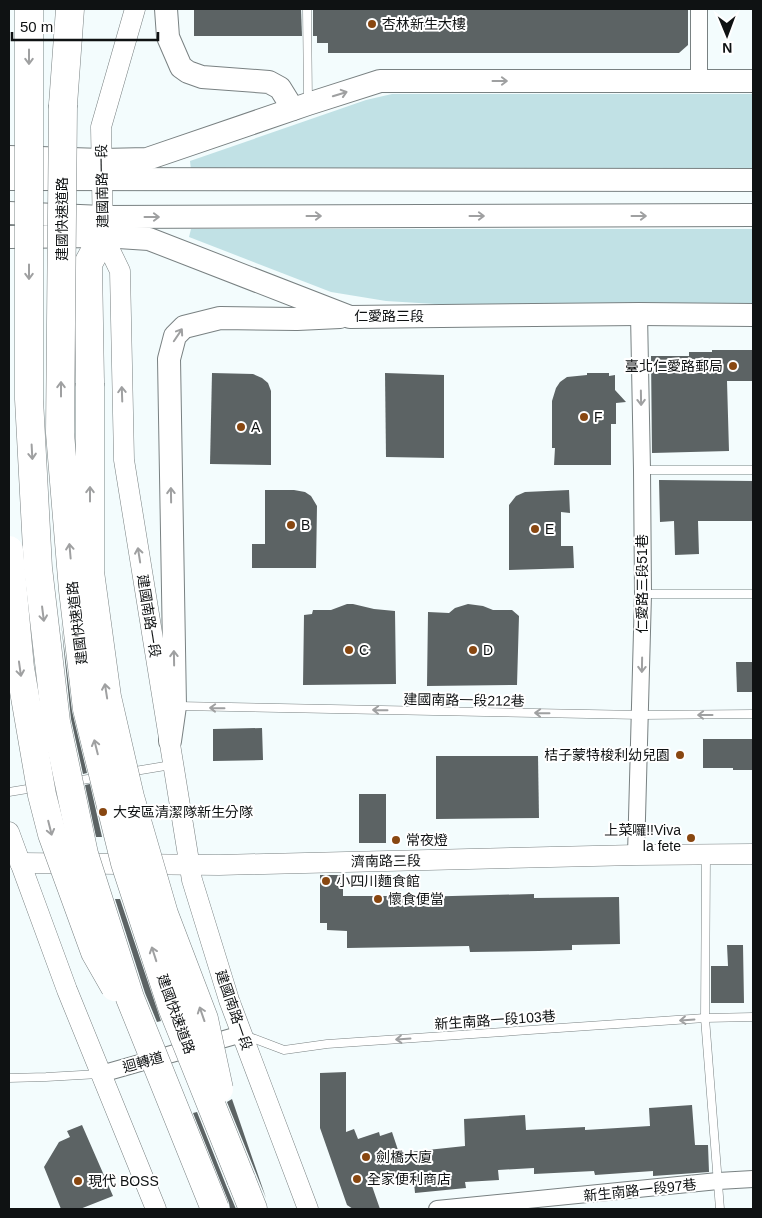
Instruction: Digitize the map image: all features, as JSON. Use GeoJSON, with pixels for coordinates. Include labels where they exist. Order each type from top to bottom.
{"type":"FeatureCollection","features":[{"type":"Feature","properties":{"kind":"highway"},"geometry":{"type":"LineString","coordinates":[[29,9],[29,399],[38,568],[56,722],[84,854],[130,998],[215,1209]]}},
{"type":"Feature","properties":{"kind":"highway","name":"建國快速道路"},"geometry":{"type":"LineString","coordinates":[[60,9],[63,105],[60,433],[73,590],[87,709],[125,863],[169,998],[253,1209]]}},
{"type":"Feature","properties":{"kind":"highway"},"geometry":{"type":"LineString","coordinates":[[63,105],[70,9]]}},
{"type":"Feature","properties":{"kind":"highway"},"geometry":{"type":"LineString","coordinates":[[103,227],[88,264],[90,572],[107,697],[130,797],[164,914],[204,1019],[236,1164]]}},
{"type":"Feature","properties":{"kind":"highway"},"geometry":{"type":"LineString","coordinates":[[9,550],[20,668],[42,795],[52,834],[95,952],[155,1057]]}},
{"type":"Feature","properties":{"kind":"main road"},"geometry":{"type":"LineString","coordinates":[[166,9],[168,37],[181,67],[188,72],[202,77],[268,82],[280,88],[301,106]]}},
{"type":"Feature","properties":{"kind":"main road"},"geometry":{"type":"LineString","coordinates":[[102,170],[147,159],[380,81],[753,81]]}},
{"type":"Feature","properties":{"kind":"main road"},"geometry":{"type":"LineString","coordinates":[[12,169],[753,180]]}},
{"type":"Feature","properties":{"kind":"main road","name":"仁愛路三段"},"geometry":{"type":"LineString","coordinates":[[9,214],[103,227],[149,239],[350,317],[640,314],[753,315]]}},
{"type":"Feature","properties":{"kind":"main road","name":"仁愛路三段"},"geometry":{"type":"LineString","coordinates":[[9,237],[103,227],[753,215]]}},
{"type":"Feature","properties":{"kind":"main road"},"geometry":{"type":"LineString","coordinates":[[170,741],[175,706],[169,359],[175,336],[184,327],[220,318],[296,319],[350,317]]}},
{"type":"Feature","properties":{"kind":"street","name":"建國南路一段"},"geometry":{"type":"LineString","coordinates":[[135,9],[101,127],[103,227],[120,271],[124,460],[147,610],[170,741],[188,866],[228,1000],[308,1209]]}},
{"type":"Feature","properties":{"kind":"street"},"geometry":{"type":"LineString","coordinates":[[698,81],[699,9]]}},
{"type":"Feature","properties":{"kind":"street","name":"仁愛路三段51巷"},"geometry":{"type":"LineString","coordinates":[[636,855],[643,594],[640,314]]}},
{"type":"Feature","properties":{"kind":"street"},"geometry":{"type":"LineString","coordinates":[[9,832],[67,990],[156,1209]]}},
{"type":"Feature","properties":{"kind":"street","name":"濟南路三段"},"geometry":{"type":"LineString","coordinates":[[20,863],[188,866],[753,854]]}},
{"type":"Feature","properties":{"kind":"street","name":"迴轉道"},"geometry":{"type":"LineString","coordinates":[[101,1074],[242,1034]]}},
{"type":"Feature","properties":{"kind":"street","name":"新生南路一段97巷"},"geometry":{"type":"LineString","coordinates":[[437,1209],[718,1181],[753,1180]]}},
{"type":"Feature","properties":{"kind":"lane"},"geometry":{"type":"LineString","coordinates":[[301,106],[307,9]]}},
{"type":"Feature","properties":{"kind":"lane"},"geometry":{"type":"LineString","coordinates":[[12,169],[38,169]]}},
{"type":"Feature","properties":{"kind":"lane"},"geometry":{"type":"LineString","coordinates":[[57,169],[66,170]]}},
{"type":"Feature","properties":{"kind":"lane"},"geometry":{"type":"LineString","coordinates":[[554,171],[564,171]]}},
{"type":"Feature","properties":{"kind":"lane"},"geometry":{"type":"LineString","coordinates":[[574,171],[753,172]]}},
{"type":"Feature","properties":{"kind":"lane"},"geometry":{"type":"LineString","coordinates":[[642,470],[753,470]]}},
{"type":"Feature","properties":{"kind":"lane"},"geometry":{"type":"LineString","coordinates":[[643,594],[753,594]]}},
{"type":"Feature","properties":{"kind":"lane","name":"建國南路一段212巷"},"geometry":{"type":"LineString","coordinates":[[175,706],[641,715],[753,714]]}},
{"type":"Feature","properties":{"kind":"lane"},"geometry":{"type":"LineString","coordinates":[[9,792],[173,764]]}},
{"type":"Feature","properties":{"kind":"lane"},"geometry":{"type":"LineString","coordinates":[[706,854],[706,1018],[720,1209]]}},
{"type":"Feature","properties":{"kind":"lane","name":"新生南路一段103巷"},"geometry":{"type":"LineString","coordinates":[[242,1034],[284,1050],[327,1044],[706,1018],[753,1017]]}},
{"type":"Feature","properties":{"kind":"lane"},"geometry":{"type":"LineString","coordinates":[[9,1078],[46,1078],[101,1074]]}},
{"type":"Feature","properties":{"kind":"shaded area"},"geometry":{"type":"Polygon","coordinates":[[[392,94],[753,94],[753,170],[191,170],[190,161],[366,100],[392,94]]]}},
{"type":"Feature","properties":{"kind":"shaded area"},"geometry":{"type":"Polygon","coordinates":[[[191,229],[753,229],[753,304],[435,304],[386,301],[331,292],[189,237],[191,229]]]}},
{"type":"Feature","properties":{"kind":"building"},"geometry":{"type":"Polygon","coordinates":[[[194,9],[301,9],[302,36],[194,36],[194,9]]]}},
{"type":"Feature","properties":{"kind":"building"},"geometry":{"type":"Polygon","coordinates":[[[313,9],[688,9],[688,45],[679,53],[328,53],[328,43],[317,43],[317,36],[313,36],[313,9]]]}},
{"type":"Feature","properties":{"kind":"building"},"geometry":{"type":"Polygon","coordinates":[[[712,350],[753,350],[753,381],[727,381],[729,451],[652,453],[651,356],[689,356],[689,352],[712,352],[712,350]]]}},
{"type":"Feature","properties":{"kind":"building","name":"A"},"geometry":{"type":"Polygon","coordinates":[[[212,373],[253,374],[268,383],[271,391],[271,465],[210,464],[212,373]]]}},
{"type":"Feature","properties":{"kind":"building"},"geometry":{"type":"Polygon","coordinates":[[[385,373],[444,375],[444,458],[386,457],[385,373]]]}},
{"type":"Feature","properties":{"kind":"building","name":"F"},"geometry":{"type":"Polygon","coordinates":[[[587,373],[609,373],[609,376],[615,375],[615,390],[626,402],[616,403],[616,424],[611,424],[611,465],[554,465],[555,448],[552,448],[552,401],[556,388],[567,377],[587,375],[587,373]]]}},
{"type":"Feature","properties":{"kind":"building"},"geometry":{"type":"Polygon","coordinates":[[[659,480],[753,481],[753,521],[698,521],[699,554],[675,555],[674,521],[660,522],[659,480]]]}},
{"type":"Feature","properties":{"kind":"building","name":"B"},"geometry":{"type":"Polygon","coordinates":[[[265,490],[294,490],[305,492],[311,496],[317,506],[316,568],[252,568],[252,544],[265,544],[265,490]]]}},
{"type":"Feature","properties":{"kind":"building","name":"E"},"geometry":{"type":"Polygon","coordinates":[[[569,490],[570,513],[561,512],[561,546],[573,546],[574,568],[509,570],[509,505],[516,496],[525,492],[569,490]]]}},
{"type":"Feature","properties":{"kind":"building","name":"C"},"geometry":{"type":"Polygon","coordinates":[[[347,604],[395,611],[396,684],[303,685],[304,615],[312,614],[313,610],[331,610],[347,604]]]}},
{"type":"Feature","properties":{"kind":"building","name":"D"},"geometry":{"type":"Polygon","coordinates":[[[468,604],[483,606],[493,610],[512,610],[519,616],[517,685],[427,686],[428,612],[449,613],[455,608],[468,604]]]}},
{"type":"Feature","properties":{"kind":"building"},"geometry":{"type":"Polygon","coordinates":[[[61,622],[72,711],[87,773],[83,774],[71,719],[61,622]]]}},
{"type":"Feature","properties":{"kind":"building"},"geometry":{"type":"Polygon","coordinates":[[[736,662],[753,662],[753,692],[737,692],[736,662]]]}},
{"type":"Feature","properties":{"kind":"building"},"geometry":{"type":"Polygon","coordinates":[[[262,728],[263,760],[213,761],[213,729],[262,728]]]}},
{"type":"Feature","properties":{"kind":"building"},"geometry":{"type":"Polygon","coordinates":[[[703,739],[753,739],[753,770],[703,768],[703,739]]]}},
{"type":"Feature","properties":{"kind":"building"},"geometry":{"type":"Polygon","coordinates":[[[436,756],[538,756],[539,818],[436,819],[436,756]]]}},
{"type":"Feature","properties":{"kind":"building"},"geometry":{"type":"Polygon","coordinates":[[[90,784],[102,837],[96,837],[85,785],[90,784]]]}},
{"type":"Feature","properties":{"kind":"building"},"geometry":{"type":"Polygon","coordinates":[[[359,794],[386,794],[386,843],[359,843],[359,794]]]}},
{"type":"Feature","properties":{"kind":"building"},"geometry":{"type":"Polygon","coordinates":[[[320,875],[343,875],[343,896],[414,897],[534,894],[534,898],[619,897],[620,944],[572,945],[572,950],[539,951],[470,952],[469,946],[347,948],[347,931],[327,930],[327,923],[320,923],[320,875]]]}},
{"type":"Feature","properties":{"kind":"building"},"geometry":{"type":"Polygon","coordinates":[[[115,899],[120,899],[161,1021],[157,1022],[145,993],[115,899]]]}},
{"type":"Feature","properties":{"kind":"building"},"geometry":{"type":"Polygon","coordinates":[[[727,945],[743,945],[744,1003],[711,1003],[711,966],[728,966],[727,945]]]}},
{"type":"Feature","properties":{"kind":"building"},"geometry":{"type":"Polygon","coordinates":[[[346,1072],[346,1132],[354,1129],[358,1139],[379,1132],[380,1136],[392,1132],[399,1153],[465,1146],[464,1119],[525,1115],[526,1130],[585,1127],[585,1130],[650,1126],[649,1108],[692,1105],[695,1145],[708,1145],[709,1172],[653,1176],[653,1171],[595,1175],[594,1171],[534,1174],[534,1168],[498,1170],[499,1180],[465,1182],[466,1188],[415,1193],[413,1172],[372,1186],[380,1209],[353,1209],[347,1205],[320,1128],[320,1073],[346,1072]]]}},
{"type":"Feature","properties":{"kind":"building"},"geometry":{"type":"Polygon","coordinates":[[[232,1099],[266,1198],[227,1102],[232,1099]]]}},
{"type":"Feature","properties":{"kind":"building"},"geometry":{"type":"Polygon","coordinates":[[[197,1112],[236,1209],[230,1209],[193,1113],[197,1112]]]}},
{"type":"Feature","properties":{"kind":"building","name":"現代 BOSS"},"geometry":{"type":"Polygon","coordinates":[[[82,1125],[113,1196],[80,1209],[61,1209],[44,1167],[59,1142],[70,1137],[67,1131],[82,1125]]]}},
{"type":"Feature","properties":{"kind":"place","name":"杏林新生大樓"},"geometry":{"type":"Point","coordinates":[372,24]}},
{"type":"Feature","properties":{"kind":"place","name":"臺北仁愛路郵局"},"geometry":{"type":"Point","coordinates":[733,366]}},
{"type":"Feature","properties":{"kind":"place","name":"F"},"geometry":{"type":"Point","coordinates":[584,417]}},
{"type":"Feature","properties":{"kind":"place","name":"A"},"geometry":{"type":"Point","coordinates":[241,427]}},
{"type":"Feature","properties":{"kind":"place","name":"B"},"geometry":{"type":"Point","coordinates":[291,525]}},
{"type":"Feature","properties":{"kind":"place","name":"E"},"geometry":{"type":"Point","coordinates":[535,529]}},
{"type":"Feature","properties":{"kind":"place","name":"C"},"geometry":{"type":"Point","coordinates":[349,650]}},
{"type":"Feature","properties":{"kind":"place","name":"D"},"geometry":{"type":"Point","coordinates":[473,650]}},
{"type":"Feature","properties":{"kind":"place","name":"桔子蒙特梭利幼兒園"},"geometry":{"type":"Point","coordinates":[680,755]}},
{"type":"Feature","properties":{"kind":"place","name":"大安區清潔隊新生分隊"},"geometry":{"type":"Point","coordinates":[103,812]}},
{"type":"Feature","properties":{"kind":"place","name":"上菜囉!!Viva la fete"},"geometry":{"type":"Point","coordinates":[691,838]}},
{"type":"Feature","properties":{"kind":"place","name":"常夜燈"},"geometry":{"type":"Point","coordinates":[396,840]}},
{"type":"Feature","properties":{"kind":"place","name":"小四川麵食館"},"geometry":{"type":"Point","coordinates":[326,881]}},
{"type":"Feature","properties":{"kind":"place","name":"懷食便當"},"geometry":{"type":"Point","coordinates":[378,899]}},
{"type":"Feature","properties":{"kind":"place","name":"劍橋大廈"},"geometry":{"type":"Point","coordinates":[366,1157]}},
{"type":"Feature","properties":{"kind":"place","name":"全家便利商店"},"geometry":{"type":"Point","coordinates":[357,1179]}},
{"type":"Feature","properties":{"kind":"place","name":"現代 BOSS"},"geometry":{"type":"Point","coordinates":[78,1181]}}]}
